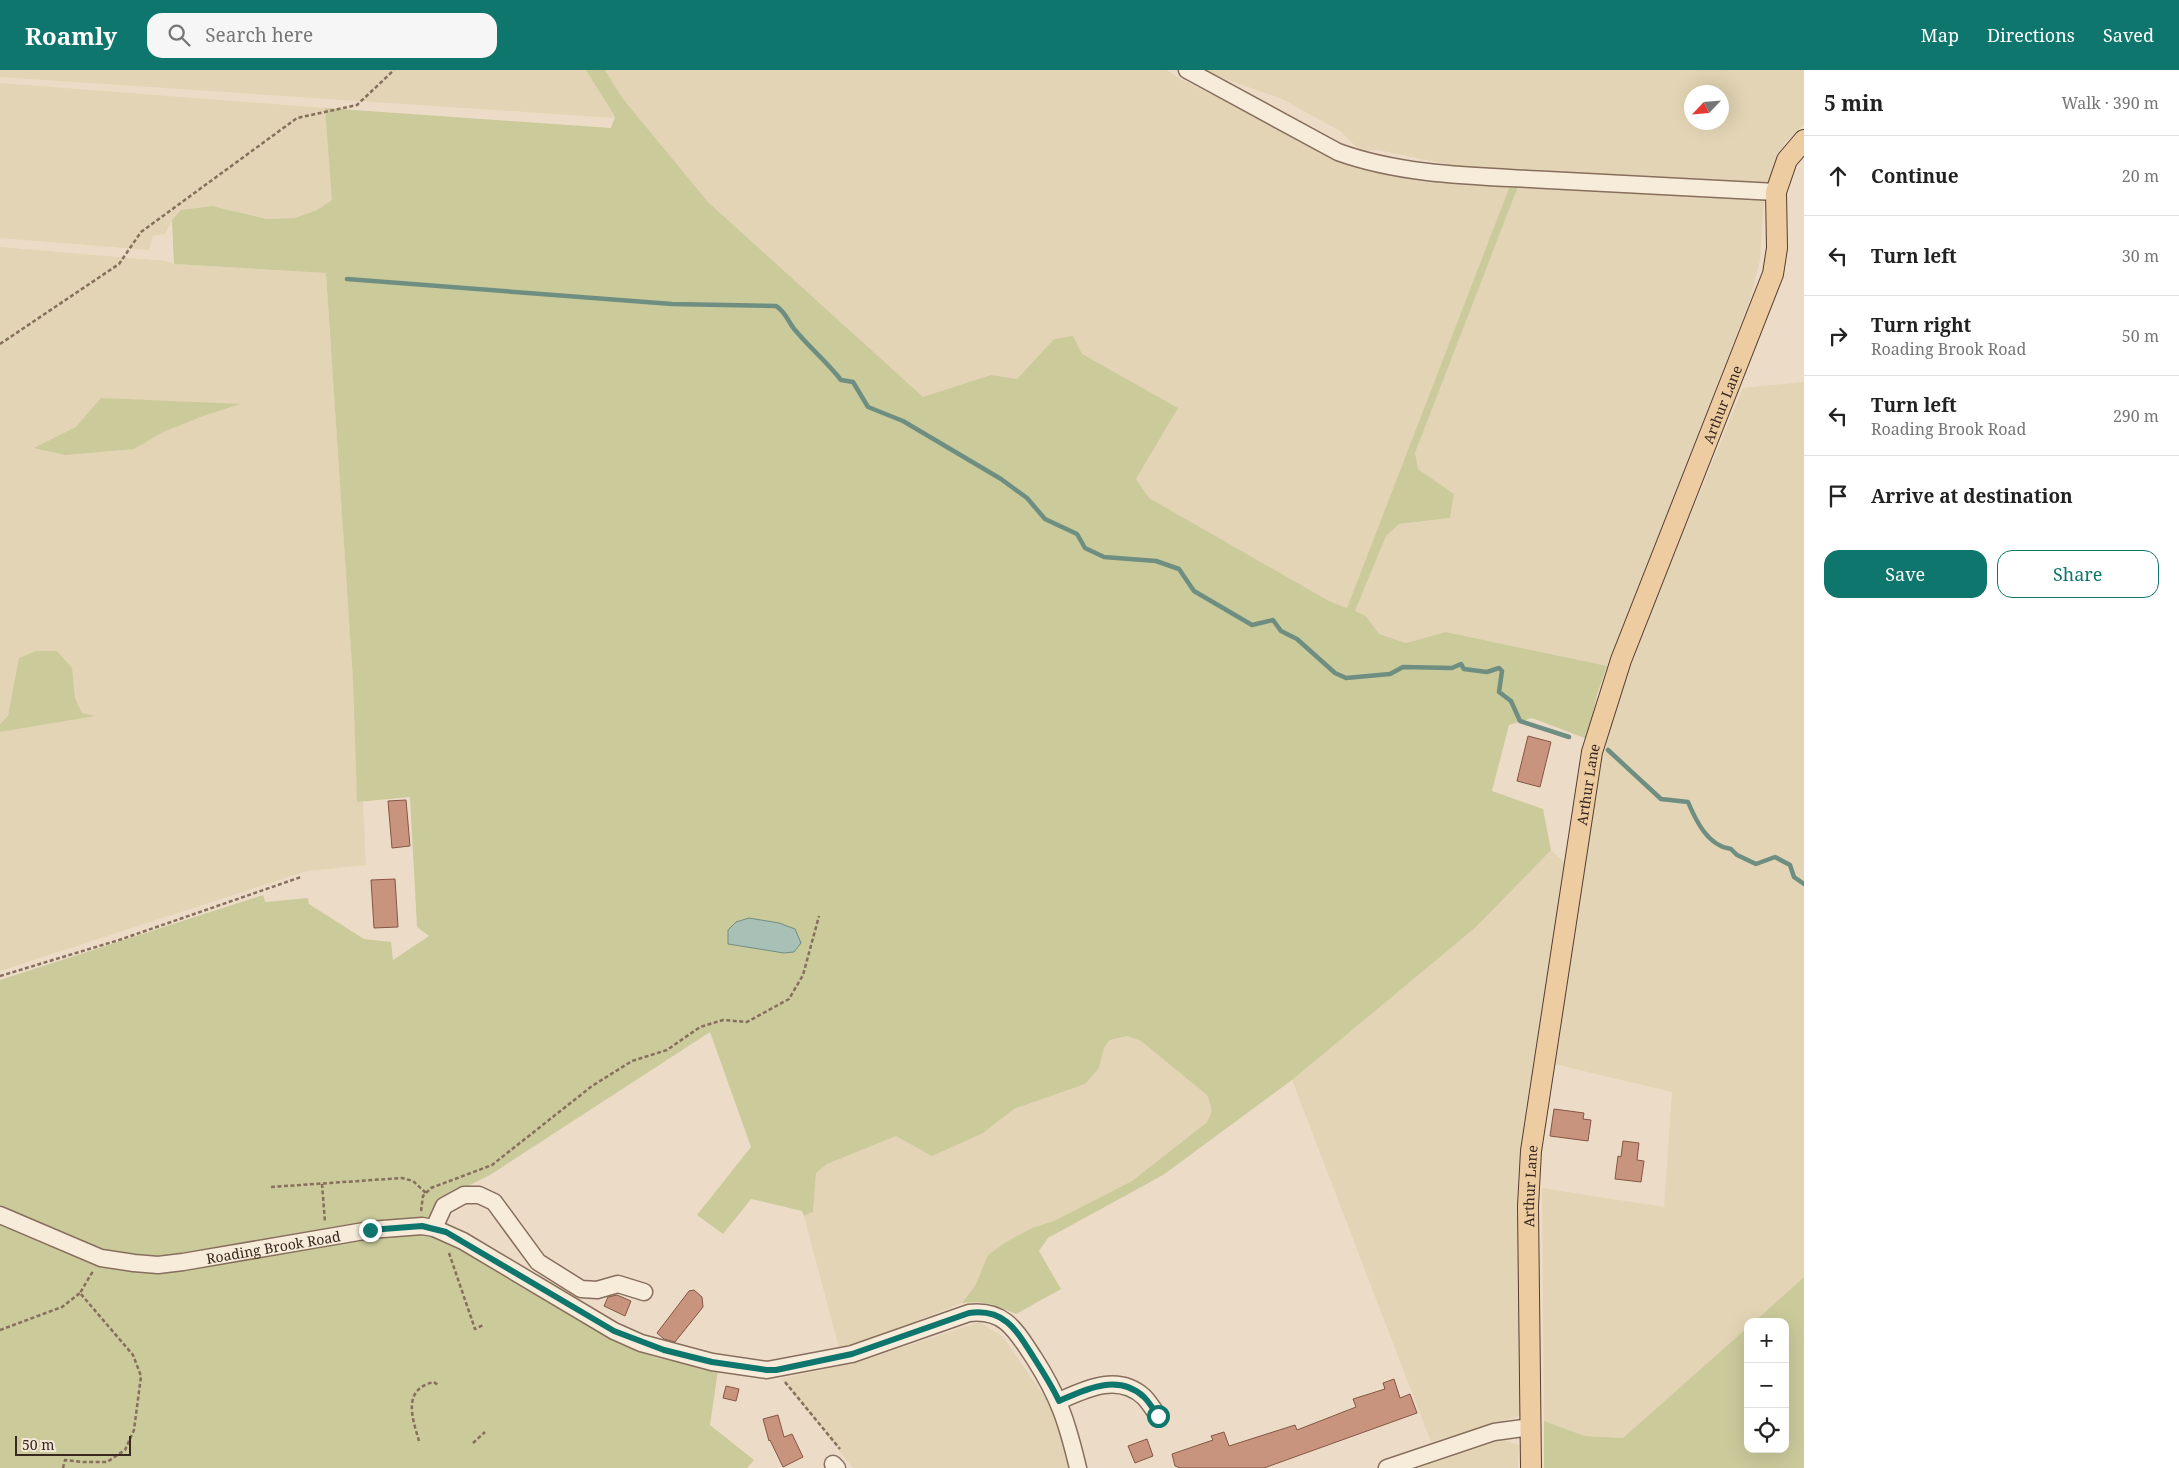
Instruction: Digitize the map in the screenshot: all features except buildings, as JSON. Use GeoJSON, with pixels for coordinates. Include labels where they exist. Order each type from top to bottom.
{"type":"FeatureCollection","features":[{"type":"Feature","properties":{"kind":"main road","name":"Arthur Lane"},"geometry":{"type":"LineString","coordinates":[[1531,1468],[1528,1206],[1531,1151],[1592,752],[1621,660],[1773,274],[1776,248],[1776,192],[1787,160],[1804,140]]}},
{"type":"Feature","properties":{"kind":"street"},"geometry":{"type":"LineString","coordinates":[[1187,70],[1338,152],[1361,160],[1400,168],[1497,177],[1776,192]]}},
{"type":"Feature","properties":{"kind":"street"},"geometry":{"type":"LineString","coordinates":[[428,1227],[444,1206],[464,1195],[480,1195],[494,1202],[538,1262],[581,1289],[596,1290],[618,1284],[644,1292]]}},
{"type":"Feature","properties":{"kind":"street","name":"Roading Brook Road"},"geometry":{"type":"LineString","coordinates":[[0,1215],[101,1258],[150,1264],[183,1262],[326,1236],[370,1230],[428,1227],[463,1241],[614,1331],[641,1343],[712,1362],[767,1370],[776,1370],[852,1354],[956,1317],[981,1312],[992,1314],[1015,1328],[1052,1386],[1069,1429],[1078,1468]]}},
{"type":"Feature","properties":{"kind":"street"},"geometry":{"type":"LineString","coordinates":[[1059,1401],[1093,1386],[1115,1385],[1134,1390],[1144,1397],[1158,1416]]}},
{"type":"Feature","properties":{"kind":"street"},"geometry":{"type":"LineString","coordinates":[[1387,1468],[1494,1432],[1531,1427]]}},
{"type":"Feature","properties":{"kind":"path"},"geometry":{"type":"LineString","coordinates":[[0,344],[119,264],[141,232],[296,118],[357,105],[394,70]]}},
{"type":"Feature","properties":{"kind":"path"},"geometry":{"type":"LineString","coordinates":[[0,976],[119,940],[301,877]]}},
{"type":"Feature","properties":{"kind":"path"},"geometry":{"type":"LineString","coordinates":[[428,1227],[421,1205],[423,1196],[431,1188],[492,1165],[592,1086],[632,1061],[667,1050],[700,1027],[723,1020],[747,1022],[789,999],[803,975],[819,916]]}},
{"type":"Feature","properties":{"kind":"path"},"geometry":{"type":"LineString","coordinates":[[271,1187],[402,1178],[413,1181],[426,1193]]}},
{"type":"Feature","properties":{"kind":"path"},"geometry":{"type":"LineString","coordinates":[[322,1184],[326,1236]]}},
{"type":"Feature","properties":{"kind":"path"},"geometry":{"type":"LineString","coordinates":[[447,1249],[475,1329],[483,1326]]}},
{"type":"Feature","properties":{"kind":"path"},"geometry":{"type":"LineString","coordinates":[[0,1330],[62,1307],[80,1293],[101,1258]]}},
{"type":"Feature","properties":{"kind":"path"},"geometry":{"type":"LineString","coordinates":[[63,1468],[66,1460],[107,1462],[126,1450],[134,1430],[141,1376],[133,1355],[80,1293]]}},
{"type":"Feature","properties":{"kind":"path"},"geometry":{"type":"LineString","coordinates":[[776,1370],[838,1462]]}},
{"type":"Feature","properties":{"kind":"path"},"geometry":{"type":"LineString","coordinates":[[419,1441],[410,1413],[411,1405],[419,1390],[427,1384],[434,1382],[439,1386]]}},
{"type":"Feature","properties":{"kind":"path"},"geometry":{"type":"LineString","coordinates":[[473,1443],[485,1432]]}},
{"type":"Feature","properties":{"kind":"shaded area"},"geometry":{"type":"Polygon","coordinates":[[[0,70],[586,70],[615,118],[0,77],[0,70]]]}},
{"type":"Feature","properties":{"kind":"shaded area"},"geometry":{"type":"Polygon","coordinates":[[[605,70],[1167,70],[1180,79],[1360,168],[1396,176],[1511,183],[1347,608],[1329,601],[1149,498],[1136,479],[1178,408],[1054,339],[1017,379],[991,375],[923,398],[708,202],[623,99],[605,70]]]}},
{"type":"Feature","properties":{"kind":"shaded area"},"geometry":{"type":"Polygon","coordinates":[[[1207,70],[1804,70],[1804,124],[1784,144],[1769,184],[1456,166],[1378,150],[1361,151],[1340,131],[1282,99],[1217,76],[1207,70]]]}},
{"type":"Feature","properties":{"kind":"shaded area"},"geometry":{"type":"Polygon","coordinates":[[[0,83],[325,108],[333,200],[317,210],[295,218],[267,219],[212,206],[181,210],[172,220],[165,234],[153,236],[149,250],[0,238],[0,83]]]}},
{"type":"Feature","properties":{"kind":"shaded area"},"geometry":{"type":"Polygon","coordinates":[[[1519,184],[1764,198],[1760,260],[1750,300],[1607,666],[1446,632],[1406,643],[1379,634],[1366,616],[1355,611],[1386,536],[1399,524],[1450,518],[1454,494],[1418,469],[1415,453],[1519,184]]]}},
{"type":"Feature","properties":{"kind":"shaded area"},"geometry":{"type":"Polygon","coordinates":[[[0,247],[165,261],[174,264],[326,273],[353,680],[357,801],[363,802],[366,865],[307,871],[0,971],[0,732],[93,716],[82,713],[75,698],[71,668],[57,651],[19,659],[8,716],[0,724],[0,247]]]}},
{"type":"Feature","properties":{"kind":"shaded area"},"geometry":{"type":"Polygon","coordinates":[[[1804,382],[1804,1277],[1758,1318],[1744,1318],[1744,1331],[1623,1438],[1585,1436],[1544,1421],[1542,1188],[1664,1207],[1672,1092],[1554,1064],[1603,752],[1631,660],[1743,388],[1804,382]]]}},
{"type":"Feature","properties":{"kind":"shaded area"},"geometry":{"type":"Polygon","coordinates":[[[1551,850],[1567,865],[1522,1177],[1526,1414],[1431,1442],[1292,1080],[1476,927],[1551,850]]]}},
{"type":"Feature","properties":{"kind":"shaded area"},"geometry":{"type":"Polygon","coordinates":[[[749,918],[779,923],[795,929],[801,943],[794,952],[784,953],[728,944],[728,930],[736,922],[749,918]]]}},
{"type":"Feature","properties":{"kind":"shaded area"},"geometry":{"type":"Polygon","coordinates":[[[1127,1036],[1141,1041],[1207,1095],[1213,1107],[1212,1115],[1206,1123],[1132,1181],[1054,1221],[1032,1228],[1006,1242],[988,1255],[975,1286],[962,1303],[868,1340],[839,1348],[804,1216],[813,1212],[816,1173],[827,1164],[896,1136],[983,1133],[1014,1109],[1085,1084],[1099,1068],[1104,1048],[1110,1040],[1127,1036]]]}},
{"type":"Feature","properties":{"kind":"shaded area"},"geometry":{"type":"Polygon","coordinates":[[[980,1322],[1003,1337],[1056,1413],[1071,1468],[853,1468],[781,1379],[858,1362],[980,1322]]]}},
{"type":"Feature","properties":{"kind":"shaded area"},"geometry":{"type":"Polygon","coordinates":[[[1503,1440],[1519,1445],[1518,1468],[1418,1468],[1503,1440]]]}},
{"type":"Feature","properties":{"kind":"green space"},"geometry":{"type":"Polygon","coordinates":[[[586,70],[605,70],[623,99],[708,202],[923,397],[991,375],[1017,379],[1054,339],[1073,336],[1082,354],[1178,408],[1136,479],[1149,498],[1329,601],[1347,608],[1511,183],[1519,184],[1415,453],[1418,469],[1454,494],[1450,518],[1399,524],[1386,536],[1355,611],[1366,616],[1379,634],[1406,643],[1446,632],[1607,666],[1597,695],[1587,739],[1532,718],[1509,725],[1492,791],[1543,809],[1551,850],[1476,927],[1292,1080],[1163,1175],[1048,1238],[1039,1251],[1061,1289],[1016,1314],[990,1304],[977,1302],[962,1303],[975,1286],[988,1255],[1006,1242],[1032,1228],[1054,1221],[1132,1181],[1206,1123],[1210,1116],[1211,1106],[1207,1095],[1141,1041],[1127,1036],[1110,1040],[1104,1048],[1099,1068],[1085,1084],[1014,1109],[983,1133],[932,1156],[896,1136],[827,1164],[816,1173],[813,1212],[804,1216],[802,1211],[751,1199],[723,1234],[697,1215],[751,1147],[710,1032],[490,1175],[458,1191],[442,1218],[448,1242],[507,1275],[584,1323],[636,1350],[658,1358],[718,1370],[710,1425],[754,1460],[747,1468],[0,1468],[0,980],[263,895],[265,902],[308,898],[309,904],[364,939],[391,942],[393,960],[429,936],[417,927],[410,797],[357,802],[353,680],[326,273],[174,264],[172,220],[181,210],[212,206],[267,219],[295,218],[317,210],[332,200],[325,108],[611,128],[615,117],[586,70]]]}},
{"type":"Feature","properties":{"kind":"green space"},"geometry":{"type":"Polygon","coordinates":[[[101,398],[240,404],[163,432],[134,449],[65,455],[34,448],[76,427],[101,398]]]}},
{"type":"Feature","properties":{"kind":"green space"},"geometry":{"type":"Polygon","coordinates":[[[37,651],[57,651],[72,668],[75,698],[82,713],[95,716],[0,732],[0,724],[8,716],[19,658],[37,651]]]}},
{"type":"Feature","properties":{"kind":"green space"},"geometry":{"type":"Polygon","coordinates":[[[1804,1277],[1804,1468],[1544,1468],[1544,1421],[1585,1436],[1623,1438],[1744,1331],[1744,1453],[1789,1453],[1789,1318],[1758,1318],[1804,1277]]]}},
{"type":"Feature","properties":{"kind":"waterway"},"geometry":{"type":"LineString","coordinates":[[347,279],[672,304],[776,306],[782,311],[801,337],[841,380],[853,382],[868,407],[903,421],[1001,479],[1027,498],[1045,519],[1077,534],[1085,548],[1104,557],[1156,561],[1179,569],[1194,591],[1252,625],[1273,620],[1281,631],[1297,639],[1335,673],[1346,678],[1390,674],[1403,667],[1452,668],[1461,664],[1464,669],[1487,672],[1499,668],[1502,671],[1499,692],[1511,701],[1520,721],[1569,737]]}},
{"type":"Feature","properties":{"kind":"waterway"},"geometry":{"type":"LineString","coordinates":[[1608,750],[1661,799],[1688,802],[1699,824],[1709,838],[1716,843],[1731,849],[1737,855],[1756,864],[1775,857],[1790,865],[1794,877],[1804,884]]}},
{"type":"Feature","properties":{"kind":"route"},"geometry":{"type":"LineString","coordinates":[[370,1230],[422,1226],[446,1232],[590,1318],[641,1343],[712,1362],[767,1370],[776,1370],[852,1354],[969,1313],[981,1312],[992,1314],[1015,1328],[1052,1386],[1059,1401],[1093,1386],[1108,1384],[1122,1386],[1134,1390],[1144,1397],[1158,1416]]}}]}
